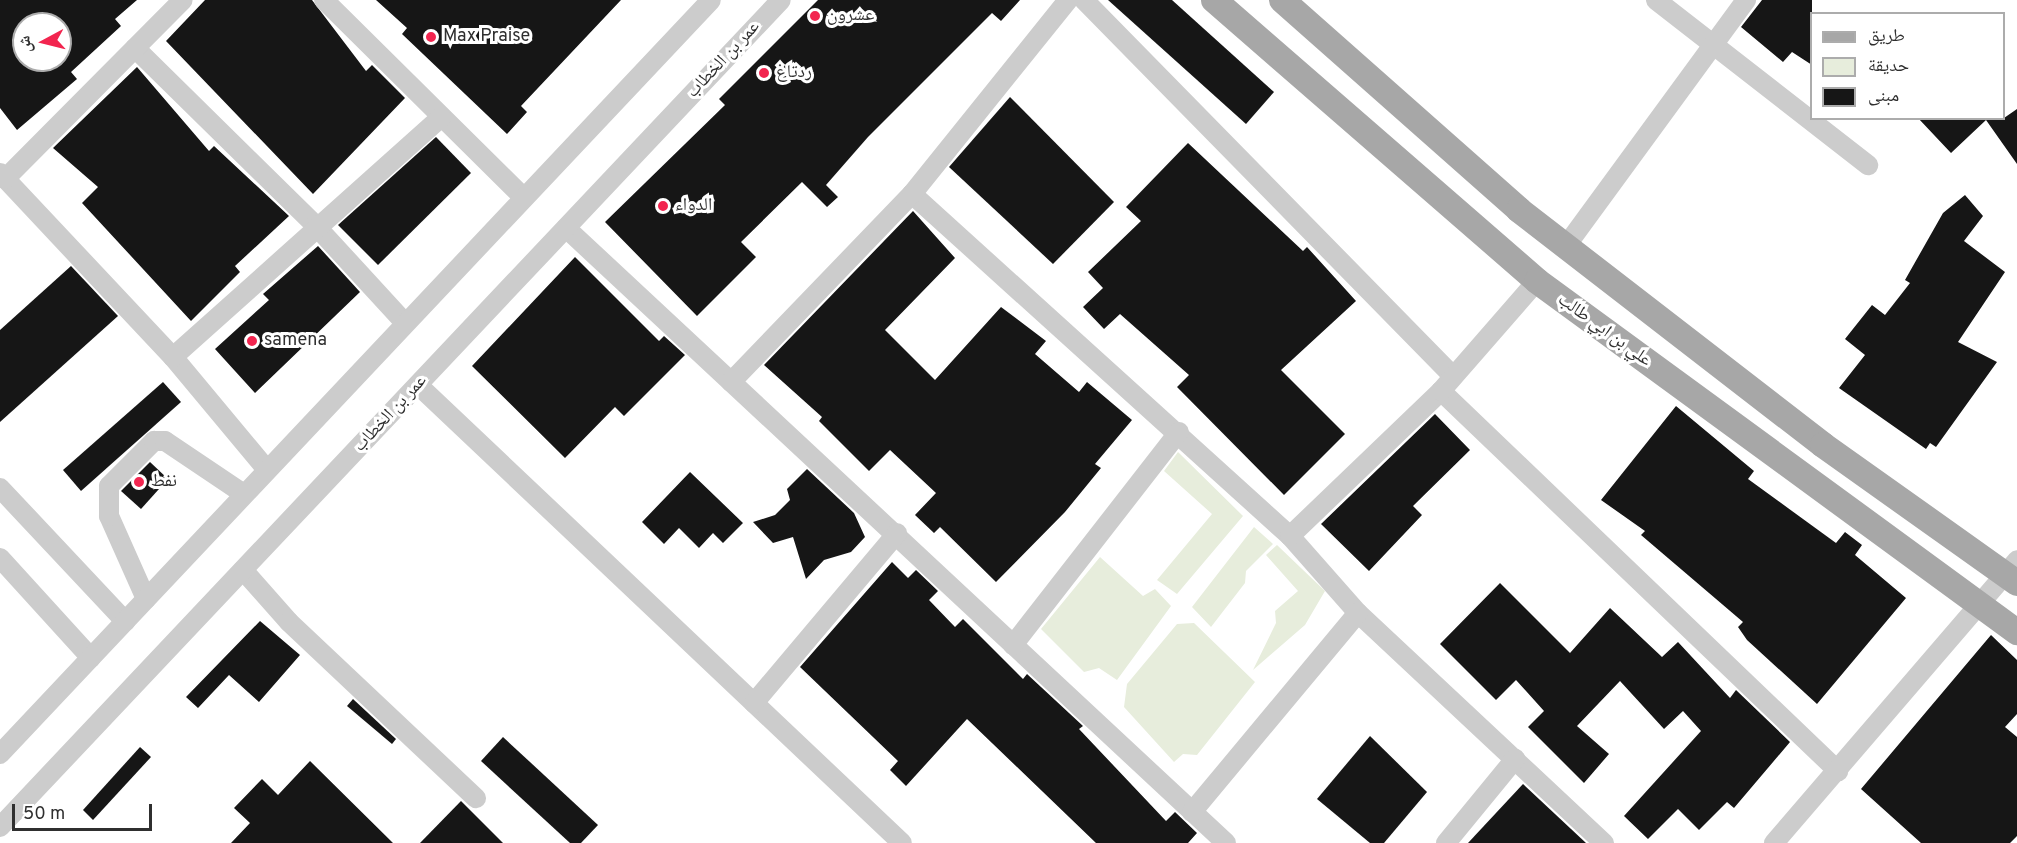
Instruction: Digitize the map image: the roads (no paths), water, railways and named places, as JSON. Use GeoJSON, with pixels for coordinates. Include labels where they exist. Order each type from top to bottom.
{"type":"FeatureCollection","features":[{"type":"Feature","properties":{"kind":"main road","name":"علي بن ابي طالب"},"geometry":{"type":"LineString","coordinates":[[1214,0],[1537,281],[2017,632]]}},
{"type":"Feature","properties":{"kind":"main road"},"geometry":{"type":"LineString","coordinates":[[1282,0],[1566,246],[1823,446],[2013,573]]}},
{"type":"Feature","properties":{"kind":"street"},"geometry":{"type":"LineString","coordinates":[[183,0],[3,176],[173,357],[267,470]]}},
{"type":"Feature","properties":{"kind":"street"},"geometry":{"type":"LineString","coordinates":[[324,0],[524,198]]}},
{"type":"Feature","properties":{"kind":"street","name":"عمر بن الخطاب"},"geometry":{"type":"LineString","coordinates":[[0,827],[781,0]]}},
{"type":"Feature","properties":{"kind":"street"},"geometry":{"type":"LineString","coordinates":[[731,382],[912,194],[1068,0]]}},
{"type":"Feature","properties":{"kind":"street"},"geometry":{"type":"LineString","coordinates":[[1084,0],[1447,384],[1838,771]]}},
{"type":"Feature","properties":{"kind":"street"},"geometry":{"type":"LineString","coordinates":[[1656,0],[1810,120]]}},
{"type":"Feature","properties":{"kind":"street"},"geometry":{"type":"LineString","coordinates":[[1566,246],[1746,0]]}},
{"type":"Feature","properties":{"kind":"street"},"geometry":{"type":"LineString","coordinates":[[0,754],[524,198],[702,3]]}},
{"type":"Feature","properties":{"kind":"street"},"geometry":{"type":"LineString","coordinates":[[135,48],[315,225],[405,324]]}},
{"type":"Feature","properties":{"kind":"street"},"geometry":{"type":"LineString","coordinates":[[173,357],[315,225],[441,117]]}},
{"type":"Feature","properties":{"kind":"street"},"geometry":{"type":"LineString","coordinates":[[1811,120],[1868,165]]}},
{"type":"Feature","properties":{"kind":"street"},"geometry":{"type":"LineString","coordinates":[[912,194],[1179,432],[1290,536],[1358,613],[1604,843]]}},
{"type":"Feature","properties":{"kind":"street"},"geometry":{"type":"LineString","coordinates":[[566,228],[897,533],[1013,645],[1226,843]]}},
{"type":"Feature","properties":{"kind":"street"},"geometry":{"type":"LineString","coordinates":[[1290,536],[1447,384],[1537,281]]}},
{"type":"Feature","properties":{"kind":"street"},"geometry":{"type":"LineString","coordinates":[[418,386],[902,843]]}},
{"type":"Feature","properties":{"kind":"street"},"geometry":{"type":"LineString","coordinates":[[1013,645],[1179,432]]}},
{"type":"Feature","properties":{"kind":"street"},"geometry":{"type":"LineString","coordinates":[[146,599],[110,516],[110,486],[154,441],[165,441],[244,494]]}},
{"type":"Feature","properties":{"kind":"street"},"geometry":{"type":"LineString","coordinates":[[0,488],[125,621]]}},
{"type":"Feature","properties":{"kind":"street"},"geometry":{"type":"LineString","coordinates":[[754,703],[897,533]]}},
{"type":"Feature","properties":{"kind":"street"},"geometry":{"type":"LineString","coordinates":[[0,558],[91,658]]}},
{"type":"Feature","properties":{"kind":"street"},"geometry":{"type":"LineString","coordinates":[[243,570],[289,622],[476,798]]}},
{"type":"Feature","properties":{"kind":"street"},"geometry":{"type":"LineString","coordinates":[[1774,843],[2013,573]]}},
{"type":"Feature","properties":{"kind":"street"},"geometry":{"type":"LineString","coordinates":[[1192,812],[1358,613]]}},
{"type":"Feature","properties":{"kind":"street"},"geometry":{"type":"LineString","coordinates":[[1446,843],[1515,759]]}},
{"type":"Feature","properties":{"kind":"place","name":"عشرون"},"geometry":{"type":"Point","coordinates":[815,16]}},
{"type":"Feature","properties":{"kind":"place","name":"Max Praise"},"geometry":{"type":"Point","coordinates":[431,37]}},
{"type":"Feature","properties":{"kind":"place","name":"ردتاغ"},"geometry":{"type":"Point","coordinates":[764,73]}},
{"type":"Feature","properties":{"kind":"place","name":"الدواء"},"geometry":{"type":"Point","coordinates":[663,206]}},
{"type":"Feature","properties":{"kind":"place","name":"samena"},"geometry":{"type":"Point","coordinates":[252,341]}},
{"type":"Feature","properties":{"kind":"place","name":"نفط"},"geometry":{"type":"Point","coordinates":[139,482]}}]}
